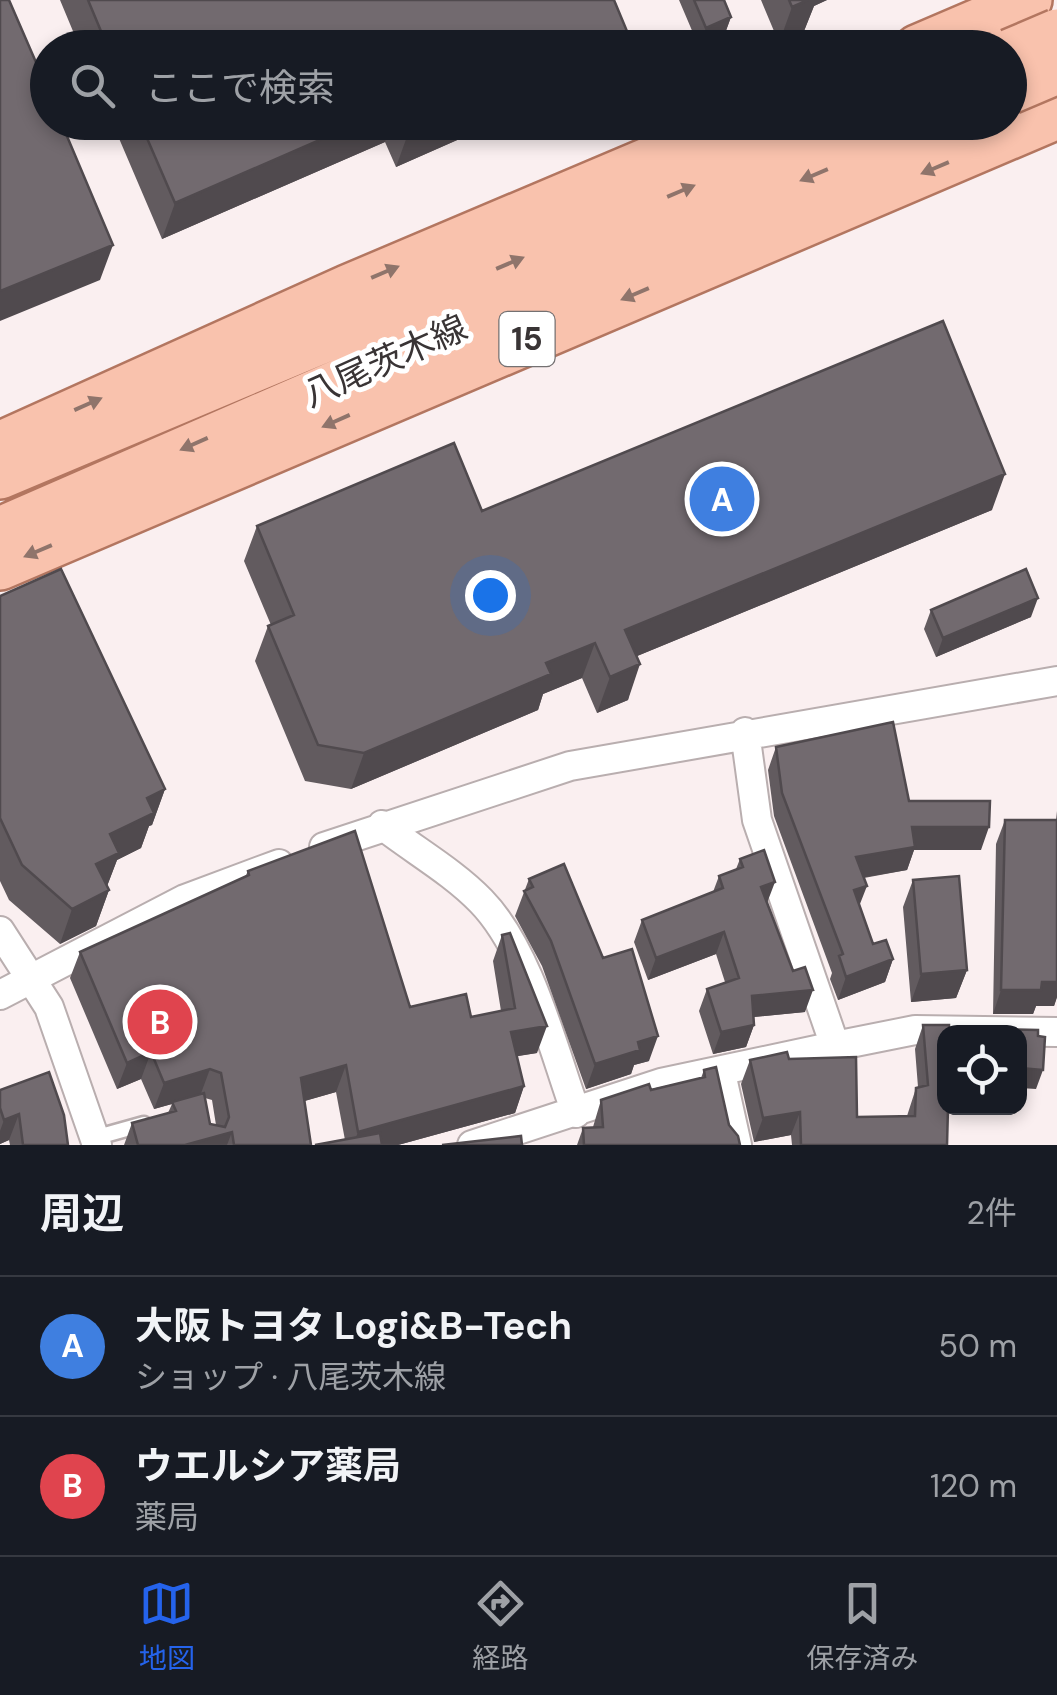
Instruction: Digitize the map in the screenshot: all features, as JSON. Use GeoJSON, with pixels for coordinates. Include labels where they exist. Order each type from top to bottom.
{"type":"FeatureCollection","features":[{"type":"Feature","properties":{"kind":"main road"},"geometry":{"type":"LineString","coordinates":[[962,30],[1033,2],[1054,128]]}},
{"type":"Feature","properties":{"kind":"main road"},"geometry":{"type":"LineString","coordinates":[[1027,45],[1057,32]]}},
{"type":"Feature","properties":{"kind":"main road"},"geometry":{"type":"LineString","coordinates":[[1027,84],[1057,71]]}},
{"type":"Feature","properties":{"kind":"main road","name":"15"},"geometry":{"type":"LineString","coordinates":[[1027,139],[1054,128]]}},
{"type":"Feature","properties":{"kind":"main road"},"geometry":{"type":"LineString","coordinates":[[0,445],[348,288],[697,140]]}},
{"type":"Feature","properties":{"kind":"main road","name":"八尾茨木線"},"geometry":{"type":"LineString","coordinates":[[0,530],[598,247],[807,140]]}},
{"type":"Feature","properties":{"kind":"main road","name":"八尾茨木線"},"geometry":{"type":"LineString","coordinates":[[0,476],[887,140]]}},
{"type":"Feature","properties":{"kind":"main road","name":"15"},"geometry":{"type":"LineString","coordinates":[[0,567],[415,386],[1024,140]]}},
{"type":"Feature","properties":{"kind":"street"},"geometry":{"type":"LineString","coordinates":[[0,995],[185,899],[382,825],[570,766],[745,732],[1057,681]]}},
{"type":"Feature","properties":{"kind":"street"},"geometry":{"type":"LineString","coordinates":[[745,732],[757,820],[835,1046]]}},
{"type":"Feature","properties":{"kind":"street"},"geometry":{"type":"LineString","coordinates":[[382,825],[482,901],[504,934],[532,990],[576,1112]]}},
{"type":"Feature","properties":{"kind":"street"},"geometry":{"type":"LineString","coordinates":[[0,931],[50,1008],[96,1142]]}},
{"type":"Feature","properties":{"kind":"street"},"geometry":{"type":"LineString","coordinates":[[472,1145],[660,1083],[916,1030],[1057,1032]]}},
{"type":"Feature","properties":{"kind":"street"},"geometry":{"type":"LineString","coordinates":[[721,1073],[736,1145]]}},
{"type":"Feature","properties":{"kind":"lane"},"geometry":{"type":"LineString","coordinates":[[96,1142],[167,1117]]}},
{"type":"Feature","properties":{"kind":"building"},"geometry":{"type":"Polygon","coordinates":[[[0,0],[9,0],[30,48],[30,140],[69,140],[113,245],[0,291],[0,0]]]}},
{"type":"Feature","properties":{"kind":"building"},"geometry":{"type":"Polygon","coordinates":[[[88,0],[614,0],[626,30],[100,30],[88,0]]]}},
{"type":"Feature","properties":{"kind":"building"},"geometry":{"type":"Polygon","coordinates":[[[694,0],[724,0],[731,17],[706,28],[694,0]]]}},
{"type":"Feature","properties":{"kind":"building"},"geometry":{"type":"Polygon","coordinates":[[[789,0],[808,0],[792,7],[789,0]]]}},
{"type":"Feature","properties":{"kind":"building"},"geometry":{"type":"Polygon","coordinates":[[[148,140],[320,140],[175,203],[148,140]]]}},
{"type":"Feature","properties":{"kind":"building"},"geometry":{"type":"Polygon","coordinates":[[[943,321],[1005,474],[625,630],[640,664],[610,677],[595,643],[546,663],[551,674],[364,753],[318,745],[268,626],[294,615],[257,526],[454,443],[482,511],[943,321]]]}},
{"type":"Feature","properties":{"kind":"building"},"geometry":{"type":"Polygon","coordinates":[[[61,569],[165,789],[147,798],[154,813],[110,834],[119,853],[96,864],[109,890],[72,909],[22,865],[0,818],[0,596],[61,569]]]}},
{"type":"Feature","properties":{"kind":"building"},"geometry":{"type":"Polygon","coordinates":[[[1026,569],[1038,598],[943,638],[931,610],[1026,569]]]}},
{"type":"Feature","properties":{"kind":"building"},"geometry":{"type":"Polygon","coordinates":[[[893,722],[909,801],[990,801],[989,827],[912,827],[915,847],[856,857],[867,886],[854,890],[873,944],[886,940],[893,959],[846,977],[839,956],[843,954],[782,793],[776,747],[893,722]]]}},
{"type":"Feature","properties":{"kind":"building"},"geometry":{"type":"Polygon","coordinates":[[[1005,820],[1057,820],[1057,982],[1042,982],[1041,990],[1001,990],[1005,820]]]}},
{"type":"Feature","properties":{"kind":"building"},"geometry":{"type":"Polygon","coordinates":[[[355,831],[410,1007],[466,994],[471,1017],[515,1008],[502,935],[510,933],[547,1026],[511,1032],[524,1086],[358,1132],[346,1065],[301,1078],[311,1145],[234,1145],[232,1132],[185,1145],[138,1145],[132,1123],[176,1111],[172,1102],[204,1093],[210,1124],[225,1127],[229,1117],[221,1073],[210,1069],[164,1083],[151,1052],[127,1063],[80,952],[249,875],[248,871],[355,831]]]}},
{"type":"Feature","properties":{"kind":"building"},"geometry":{"type":"Polygon","coordinates":[[[764,850],[775,882],[761,887],[793,971],[805,967],[813,990],[752,996],[754,1025],[721,1032],[707,989],[739,978],[724,932],[656,958],[642,920],[723,888],[719,876],[743,867],[740,859],[764,850]]]}},
{"type":"Feature","properties":{"kind":"building"},"geometry":{"type":"Polygon","coordinates":[[[564,864],[603,958],[632,949],[658,1036],[638,1042],[640,1050],[595,1064],[551,941],[524,891],[533,887],[529,879],[564,864]]]}},
{"type":"Feature","properties":{"kind":"building"},"geometry":{"type":"Polygon","coordinates":[[[959,876],[967,970],[921,974],[913,880],[959,876]]]}},
{"type":"Feature","properties":{"kind":"building"},"geometry":{"type":"Polygon","coordinates":[[[923,1025],[937,1025],[937,1115],[948,1115],[947,1145],[801,1145],[800,1112],[763,1118],[750,1060],[787,1052],[789,1059],[856,1057],[857,1117],[915,1116],[916,1088],[928,1085],[923,1025]]]}},
{"type":"Feature","properties":{"kind":"building"},"geometry":{"type":"Polygon","coordinates":[[[1027,1030],[1038,1030],[1038,1036],[1045,1037],[1043,1070],[1027,1069],[1027,1030]]]}},
{"type":"Feature","properties":{"kind":"building"},"geometry":{"type":"Polygon","coordinates":[[[716,1067],[729,1125],[740,1145],[584,1145],[583,1128],[603,1127],[601,1100],[649,1084],[651,1090],[705,1077],[704,1070],[716,1067]]]}},
{"type":"Feature","properties":{"kind":"building"},"geometry":{"type":"Polygon","coordinates":[[[49,1072],[64,1115],[68,1145],[23,1145],[19,1114],[4,1120],[0,1090],[49,1072]]]}},
{"type":"Feature","properties":{"kind":"building"},"geometry":{"type":"Polygon","coordinates":[[[380,1133],[382,1145],[315,1145],[380,1133]]]}},
{"type":"Feature","properties":{"kind":"building"},"geometry":{"type":"Polygon","coordinates":[[[521,1136],[522,1145],[442,1145],[521,1136]]]}},
{"type":"Feature","properties":{"kind":"place","name":"大阪トヨタ Logi&B-Tech"},"geometry":{"type":"Point","coordinates":[722,499]}},
{"type":"Feature","properties":{"kind":"place","name":"ウエルシア薬局"},"geometry":{"type":"Point","coordinates":[160,1022]}}]}
